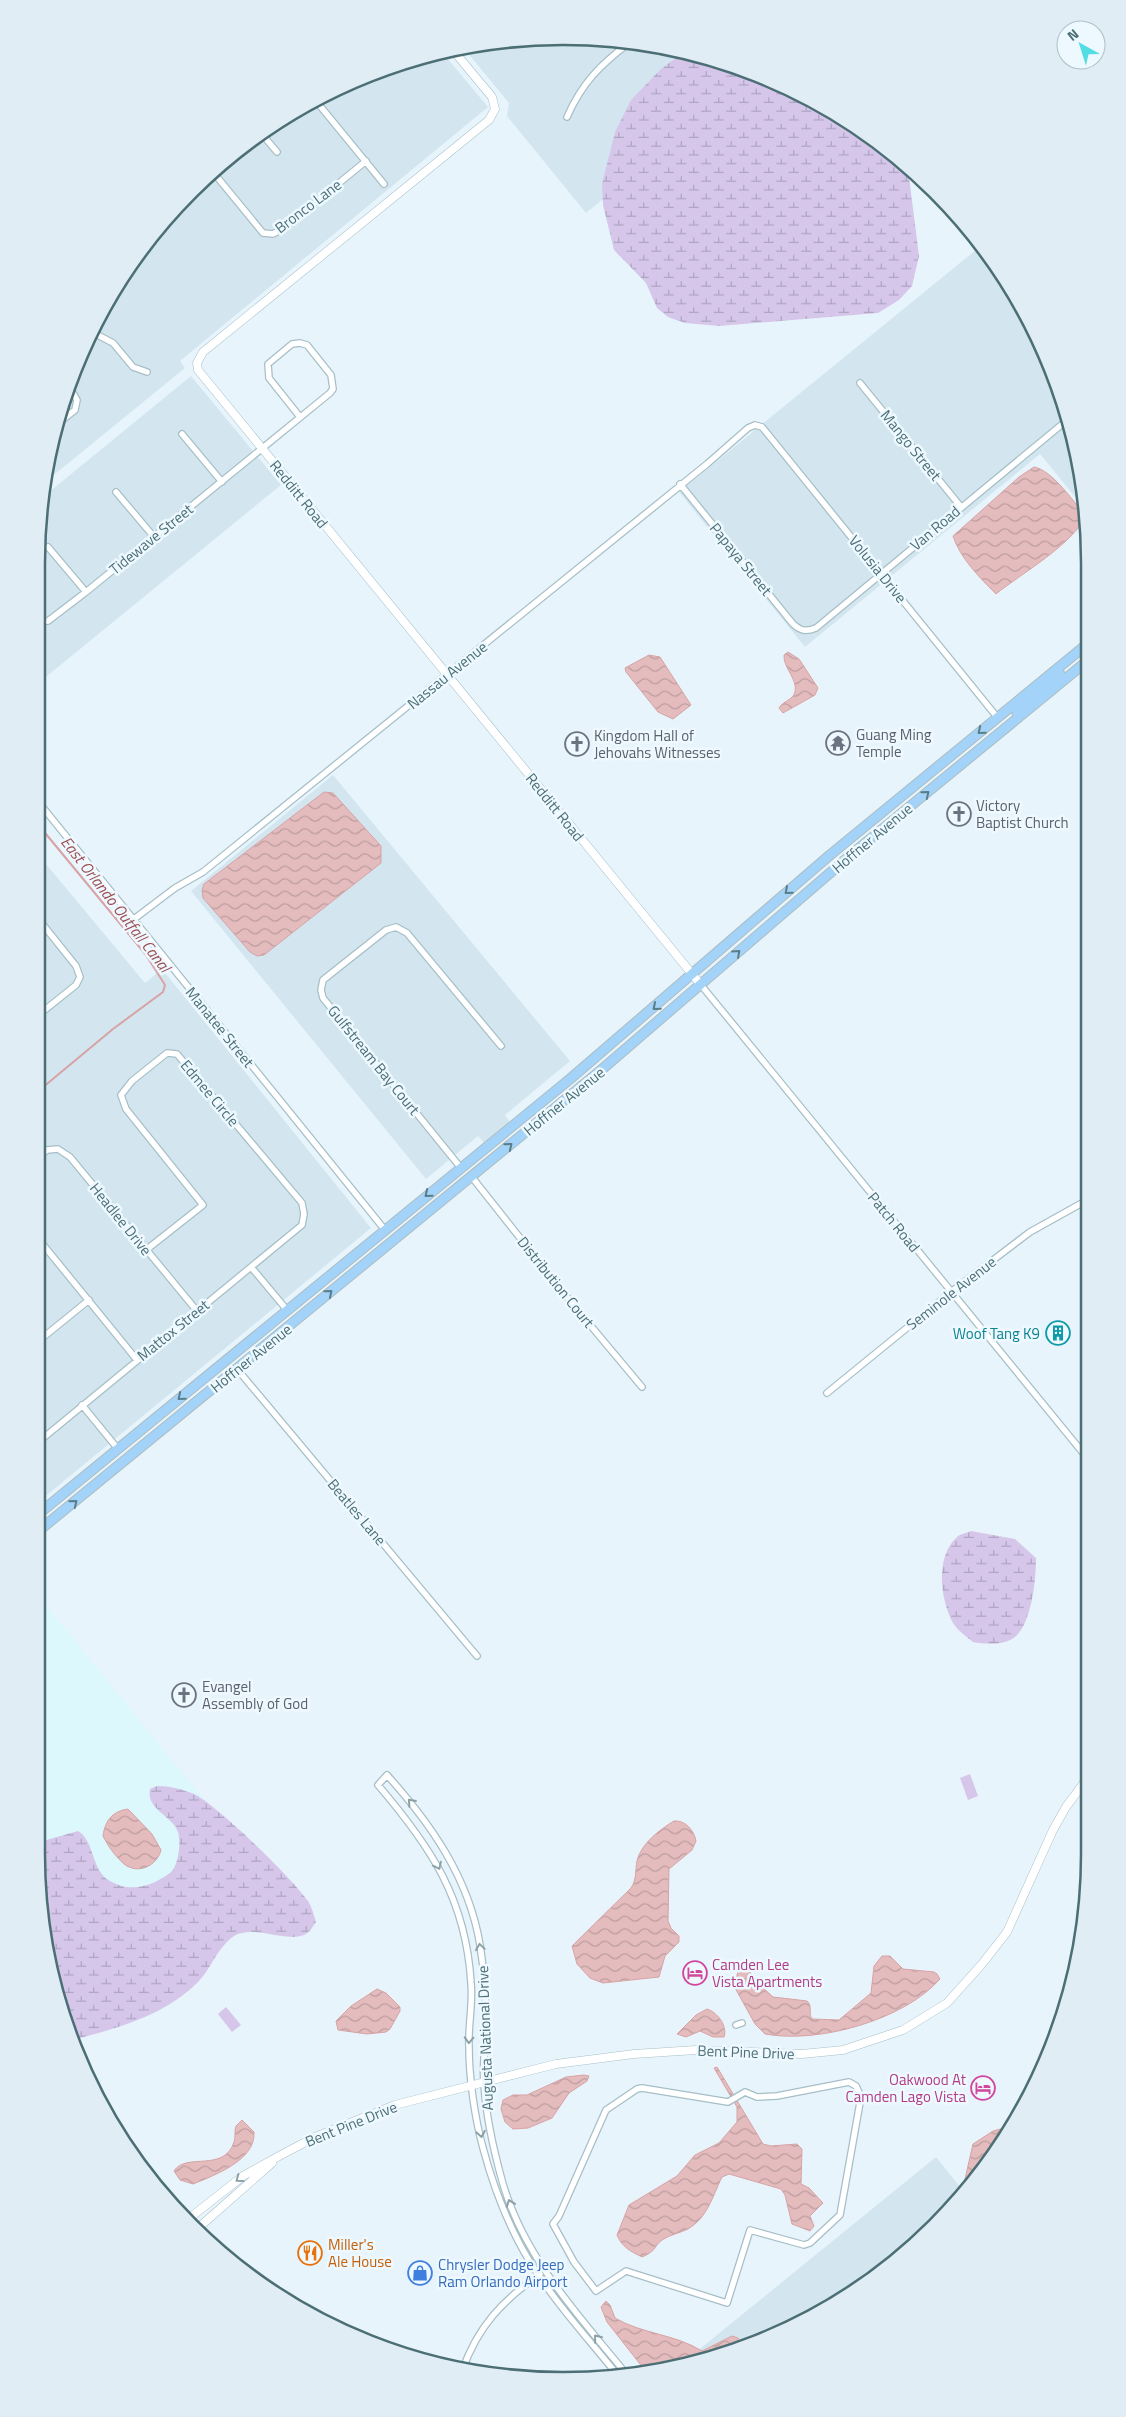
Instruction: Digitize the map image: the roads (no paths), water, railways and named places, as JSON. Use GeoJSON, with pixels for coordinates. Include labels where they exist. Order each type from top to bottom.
{"type":"FeatureCollection","features":[{"type":"Feature","properties":{"kind":"main road","name":"Hoffner Avenue"},"geometry":{"type":"LineString","coordinates":[[45,1509],[493,1142],[692,975],[838,849],[1081,649]]}},
{"type":"Feature","properties":{"kind":"main road"},"geometry":{"type":"LineString","coordinates":[[1018,718],[1017,712],[1020,707],[1066,668],[1071,657]]}},
{"type":"Feature","properties":{"kind":"main road","name":"Hoffner Avenue"},"geometry":{"type":"LineString","coordinates":[[45,1527],[600,1071],[882,829],[1081,666]]}},
{"type":"Feature","properties":{"kind":"main road"},"geometry":{"type":"LineString","coordinates":[[957,769],[961,758],[997,728],[998,718]]}},
{"type":"Feature","properties":{"kind":"main road"},"geometry":{"type":"LineString","coordinates":[[882,829],[886,820],[902,806],[909,790]]}},
{"type":"Feature","properties":{"kind":"main road"},"geometry":{"type":"LineString","coordinates":[[810,890],[815,875],[837,854],[838,849]]}},
{"type":"Feature","properties":{"kind":"main road"},"geometry":{"type":"LineString","coordinates":[[471,1176],[477,1162],[493,1147],[493,1142]]}},
{"type":"Feature","properties":{"kind":"main road"},"geometry":{"type":"LineString","coordinates":[[434,1207],[440,1196],[454,1183],[460,1174],[461,1168]]}},
{"type":"Feature","properties":{"kind":"main road"},"geometry":{"type":"LineString","coordinates":[[308,1310],[310,1300],[355,1261],[358,1252]]}},
{"type":"Feature","properties":{"kind":"main road"},"geometry":{"type":"LineString","coordinates":[[238,1369],[240,1359],[282,1326],[286,1319],[287,1310]]}},
{"type":"Feature","properties":{"kind":"street"},"geometry":{"type":"LineString","coordinates":[[567,117],[578,93],[608,60],[623,48]]}},
{"type":"Feature","properties":{"kind":"street","name":"Redditt Road"},"geometry":{"type":"LineString","coordinates":[[458,56],[492,98],[495,109],[489,120],[203,352],[199,358],[198,370],[701,985]]}},
{"type":"Feature","properties":{"kind":"street"},"geometry":{"type":"LineString","coordinates":[[320,106],[384,184]]}},
{"type":"Feature","properties":{"kind":"street"},"geometry":{"type":"LineString","coordinates":[[266,139],[277,152]]}},
{"type":"Feature","properties":{"kind":"street","name":"Bronco Lane"},"geometry":{"type":"LineString","coordinates":[[217,177],[263,233],[273,234],[284,228],[366,161]]}},
{"type":"Feature","properties":{"kind":"street"},"geometry":{"type":"LineString","coordinates":[[98,335],[113,342],[133,367],[146,372]]}},
{"type":"Feature","properties":{"kind":"street"},"geometry":{"type":"LineString","coordinates":[[300,342],[307,345],[333,380],[333,389],[300,417],[269,378],[267,372],[268,364],[292,344],[300,342]]}},
{"type":"Feature","properties":{"kind":"street","name":"Mango Street"},"geometry":{"type":"LineString","coordinates":[[860,383],[961,507]]}},
{"type":"Feature","properties":{"kind":"street"},"geometry":{"type":"LineString","coordinates":[[66,417],[75,410],[77,400],[73,393]]}},
{"type":"Feature","properties":{"kind":"street","name":"Tidewave Street"},"geometry":{"type":"LineString","coordinates":[[45,621],[48,621],[86,592],[300,417]]}},
{"type":"Feature","properties":{"kind":"street","name":"Van Road"},"geometry":{"type":"LineString","coordinates":[[803,631],[816,628],[1062,424]]}},
{"type":"Feature","properties":{"kind":"street","name":"Nassau Avenue"},"geometry":{"type":"LineString","coordinates":[[134,919],[175,888],[203,872],[754,425]]}},
{"type":"Feature","properties":{"kind":"street","name":"Volusia Drive"},"geometry":{"type":"LineString","coordinates":[[754,425],[762,427],[998,718]]}},
{"type":"Feature","properties":{"kind":"street"},"geometry":{"type":"LineString","coordinates":[[182,434],[222,482]]}},
{"type":"Feature","properties":{"kind":"street","name":"Papaya Street"},"geometry":{"type":"LineString","coordinates":[[680,484],[793,624],[803,631]]}},
{"type":"Feature","properties":{"kind":"street"},"geometry":{"type":"LineString","coordinates":[[116,492],[154,537]]}},
{"type":"Feature","properties":{"kind":"street"},"geometry":{"type":"LineString","coordinates":[[48,547],[86,592]]}},
{"type":"Feature","properties":{"kind":"street","name":"Manatee Street"},"geometry":{"type":"LineString","coordinates":[[45,810],[385,1230]]}},
{"type":"Feature","properties":{"kind":"street"},"geometry":{"type":"LineString","coordinates":[[45,927],[76,966],[80,977],[76,985],[45,1010]]}},
{"type":"Feature","properties":{"kind":"street","name":"Gulfstream Bay Court"},"geometry":{"type":"LineString","coordinates":[[461,1168],[323,998],[321,990],[323,980],[386,930],[396,927],[407,933],[501,1046]]}},
{"type":"Feature","properties":{"kind":"street","name":"Patch Road"},"geometry":{"type":"LineString","coordinates":[[701,985],[1081,1450]]}},
{"type":"Feature","properties":{"kind":"street","name":"Edmee Circle"},"geometry":{"type":"LineString","coordinates":[[146,1250],[203,1205],[126,1109],[121,1095],[132,1081],[167,1053],[177,1054],[187,1064],[302,1203],[304,1214]]}},
{"type":"Feature","properties":{"kind":"street","name":"Headlee Drive"},"geometry":{"type":"LineString","coordinates":[[45,1152],[58,1149],[70,1157],[197,1311]]}},
{"type":"Feature","properties":{"kind":"street","name":"Distribution Court"},"geometry":{"type":"LineString","coordinates":[[471,1176],[570,1301],[642,1387]]}},
{"type":"Feature","properties":{"kind":"street","name":"Seminole Avenue"},"geometry":{"type":"LineString","coordinates":[[827,1393],[951,1292],[1030,1232],[1081,1204]]}},
{"type":"Feature","properties":{"kind":"street","name":"Mattox Street"},"geometry":{"type":"LineString","coordinates":[[45,1436],[302,1225],[304,1214]]}},
{"type":"Feature","properties":{"kind":"street"},"geometry":{"type":"LineString","coordinates":[[45,1247],[137,1360]]}},
{"type":"Feature","properties":{"kind":"street"},"geometry":{"type":"LineString","coordinates":[[251,1267],[287,1310]]}},
{"type":"Feature","properties":{"kind":"street"},"geometry":{"type":"LineString","coordinates":[[45,1336],[89,1300]]}},
{"type":"Feature","properties":{"kind":"street","name":"Beatles Lane"},"geometry":{"type":"LineString","coordinates":[[238,1369],[477,1656]]}},
{"type":"Feature","properties":{"kind":"street"},"geometry":{"type":"LineString","coordinates":[[82,1405],[118,1449]]}},
{"type":"Feature","properties":{"kind":"street","name":"Augusta National Drive"},"geometry":{"type":"LineString","coordinates":[[613,2370],[569,2317],[538,2275],[520,2244],[503,2207],[483,2147],[472,2086],[468,2048],[472,1992],[469,1955],[461,1920],[434,1858],[413,1826],[378,1785],[387,1775],[418,1810],[438,1839],[465,1892],[480,1945],[485,1991],[486,2024],[483,2083],[488,2116],[504,2185],[520,2227],[544,2272],[622,2369]]}},
{"type":"Feature","properties":{"kind":"street","name":"Bent Pine Drive"},"geometry":{"type":"LineString","coordinates":[[193,2216],[243,2176],[280,2155],[315,2137],[395,2105],[556,2064],[634,2054],[701,2050],[802,2054],[843,2050],[903,2030],[947,2002],[982,1964],[1007,1932],[1053,1830],[1066,1807],[1081,1787]]}},
{"type":"Feature","properties":{"kind":"street"},"geometry":{"type":"LineString","coordinates":[[452,1896],[465,1892]]}},
{"type":"Feature","properties":{"kind":"street"},"geometry":{"type":"LineString","coordinates":[[849,2082],[856,2086],[861,2097],[840,2215],[837,2220],[810,2243],[804,2245],[750,2230],[727,2303],[626,2271],[596,2291],[570,2255],[552,2224],[559,2216],[606,2110],[642,2088],[728,2102],[739,2096],[745,2092],[757,2097],[777,2096],[849,2082]]}},
{"type":"Feature","properties":{"kind":"street","name":"Bent Pine Drive"},"geometry":{"type":"LineString","coordinates":[[202,2225],[280,2155]]}},
{"type":"Feature","properties":{"kind":"street"},"geometry":{"type":"LineString","coordinates":[[465,2363],[472,2343],[489,2319],[506,2300],[544,2272]]}},
{"type":"Feature","properties":{"kind":"water"},"geometry":{"type":"Polygon","coordinates":[[[1034,467],[1048,474],[1078,506],[1080,525],[1071,536],[1046,558],[996,594],[965,560],[953,536],[1019,477],[1034,467]]]}},
{"type":"Feature","properties":{"kind":"water"},"geometry":{"type":"Polygon","coordinates":[[[788,652],[799,659],[818,688],[815,695],[783,713],[779,708],[795,692],[794,683],[784,660],[784,655],[788,652]]]}},
{"type":"Feature","properties":{"kind":"water"},"geometry":{"type":"Polygon","coordinates":[[[649,655],[660,657],[691,705],[673,719],[658,712],[626,672],[625,668],[649,655]]]}},
{"type":"Feature","properties":{"kind":"water"},"geometry":{"type":"Polygon","coordinates":[[[324,792],[333,793],[381,846],[381,863],[264,955],[257,956],[250,952],[203,898],[202,890],[204,884],[324,792]]]}},
{"type":"Feature","properties":{"kind":"water"},"geometry":{"type":"Polygon","coordinates":[[[128,1809],[152,1834],[161,1850],[156,1860],[141,1869],[135,1869],[124,1864],[112,1851],[103,1836],[106,1825],[111,1817],[118,1812],[128,1809]]]}},
{"type":"Feature","properties":{"kind":"water"},"geometry":{"type":"Polygon","coordinates":[[[674,1821],[682,1822],[688,1826],[696,1841],[692,1850],[669,1869],[668,1921],[671,1928],[679,1936],[679,1942],[665,1956],[659,1977],[603,1983],[590,1978],[577,1964],[572,1946],[631,1888],[635,1878],[637,1861],[642,1849],[657,1833],[674,1821]]]}},
{"type":"Feature","properties":{"kind":"water"},"geometry":{"type":"Polygon","coordinates":[[[882,1956],[890,1956],[903,1969],[934,1972],[940,1979],[924,1994],[883,2017],[859,2026],[834,2032],[786,2036],[765,2034],[755,2024],[734,1986],[738,1972],[745,1966],[761,1986],[773,1997],[807,2001],[810,2005],[812,2019],[839,2020],[871,1993],[874,1966],[882,1956]]]}},
{"type":"Feature","properties":{"kind":"water"},"geometry":{"type":"Polygon","coordinates":[[[377,1989],[386,1993],[400,2007],[400,2011],[390,2029],[386,2032],[367,2034],[338,2030],[336,2021],[351,2006],[377,1989]]]}},
{"type":"Feature","properties":{"kind":"water"},"geometry":{"type":"Polygon","coordinates":[[[707,2009],[721,2020],[725,2033],[724,2037],[713,2037],[700,2031],[686,2037],[677,2034],[696,2015],[707,2009]]]}},
{"type":"Feature","properties":{"kind":"water"},"geometry":{"type":"Polygon","coordinates":[[[717,2067],[763,2144],[771,2146],[797,2144],[802,2149],[801,2184],[809,2188],[823,2203],[810,2216],[814,2226],[810,2231],[792,2224],[785,2195],[781,2189],[729,2174],[722,2177],[705,2213],[695,2224],[688,2229],[665,2238],[653,2251],[642,2257],[621,2243],[617,2235],[629,2205],[677,2176],[695,2155],[719,2143],[737,2122],[737,2107],[714,2068],[717,2067]]]}},
{"type":"Feature","properties":{"kind":"water"},"geometry":{"type":"Polygon","coordinates":[[[589,2076],[587,2081],[569,2093],[552,2118],[528,2128],[513,2129],[505,2122],[501,2109],[503,2100],[513,2095],[527,2095],[566,2077],[589,2076]]]}},
{"type":"Feature","properties":{"kind":"water"},"geometry":{"type":"Polygon","coordinates":[[[242,2120],[254,2132],[253,2142],[241,2158],[222,2171],[193,2184],[180,2180],[174,2171],[180,2166],[187,2163],[214,2160],[222,2157],[229,2151],[235,2140],[236,2126],[242,2120]]]}},
{"type":"Feature","properties":{"kind":"water"},"geometry":{"type":"Polygon","coordinates":[[[1002,2129],[965,2180],[973,2144],[993,2131],[1002,2129]]]}},
{"type":"Feature","properties":{"kind":"water"},"geometry":{"type":"Polygon","coordinates":[[[606,2301],[610,2305],[615,2318],[636,2328],[692,2345],[702,2351],[732,2336],[738,2338],[739,2341],[697,2354],[642,2366],[607,2322],[601,2307],[606,2301]]]}},
{"type":"Feature","properties":{"kind":"waterway","name":"East Orlando Outfall Canal"},"geometry":{"type":"LineString","coordinates":[[45,833],[146,955],[165,985],[163,992],[113,1029],[45,1086]]}},
{"type":"Feature","properties":{"kind":"place","name":"Guang Ming Temple"},"geometry":{"type":"Point","coordinates":[838,743]}},
{"type":"Feature","properties":{"kind":"place","name":"Kingdom Hall of Jehovahs Witnesses"},"geometry":{"type":"Point","coordinates":[577,744]}},
{"type":"Feature","properties":{"kind":"place","name":"Victory Baptist Church"},"geometry":{"type":"Point","coordinates":[959,814]}},
{"type":"Feature","properties":{"kind":"place","name":"Woof Tang K9"},"geometry":{"type":"Point","coordinates":[1058,1333]}},
{"type":"Feature","properties":{"kind":"place","name":"Evangel Assembly of God"},"geometry":{"type":"Point","coordinates":[184,1695]}},
{"type":"Feature","properties":{"kind":"place","name":"Camden Lee Vista Apartments"},"geometry":{"type":"Point","coordinates":[695,1973]}},
{"type":"Feature","properties":{"kind":"place","name":"Oakwood At Camden Lago Vista"},"geometry":{"type":"Point","coordinates":[983,2088]}},
{"type":"Feature","properties":{"kind":"place","name":"Miller's Ale House"},"geometry":{"type":"Point","coordinates":[310,2253]}},
{"type":"Feature","properties":{"kind":"place","name":"Chrysler Dodge Jeep Ram Orlando Airport"},"geometry":{"type":"Point","coordinates":[420,2273]}}]}
